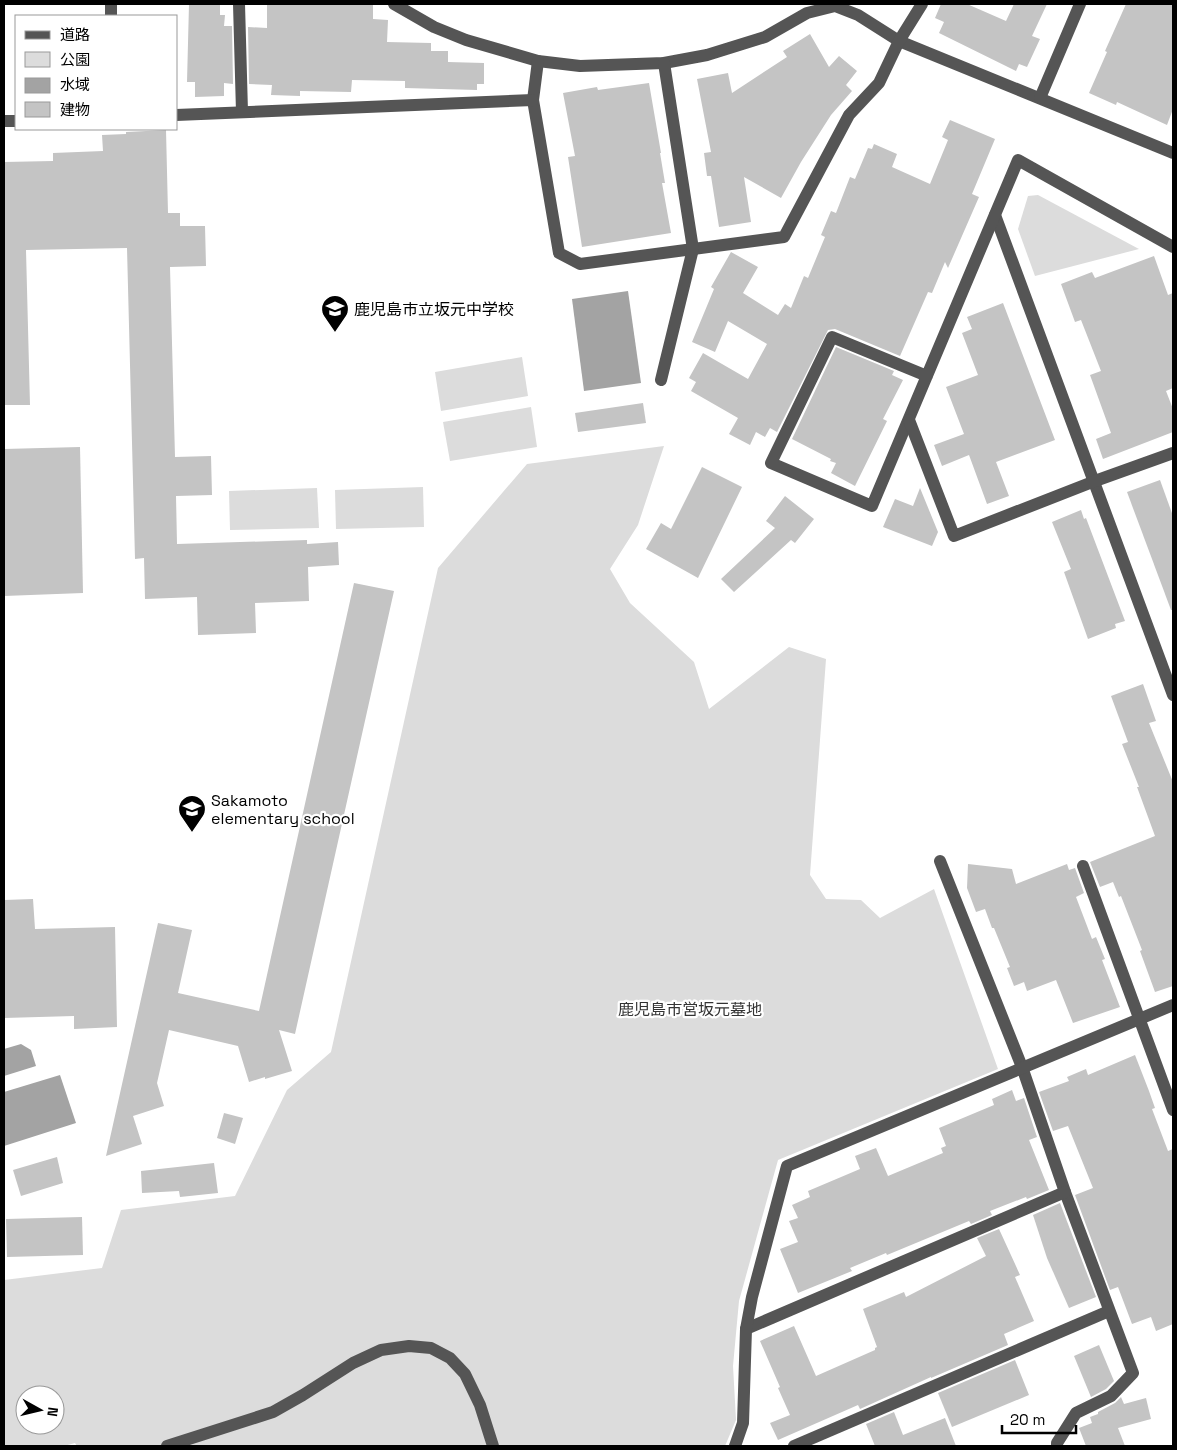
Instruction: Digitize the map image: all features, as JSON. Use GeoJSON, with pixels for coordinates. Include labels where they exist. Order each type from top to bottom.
{"type":"FeatureCollection","features":[{"type":"Feature","properties":{"kind":"street"},"geometry":{"type":"LineString","coordinates":[[239,4],[242,112]]}},
{"type":"Feature","properties":{"kind":"street"},"geometry":{"type":"LineString","coordinates":[[394,4],[434,27],[466,40],[538,61],[580,66],[664,64],[707,55],[765,37],[807,13],[835,6],[858,15],[899,41],[1173,153]]}},
{"type":"Feature","properties":{"kind":"street"},"geometry":{"type":"LineString","coordinates":[[538,61],[534,100],[559,253],[580,264],[784,237],[849,115],[879,83],[899,41],[922,4]]}},
{"type":"Feature","properties":{"kind":"street"},"geometry":{"type":"LineString","coordinates":[[1040,98],[1080,4]]}},
{"type":"Feature","properties":{"kind":"street"},"geometry":{"type":"LineString","coordinates":[[661,380],[693,249],[664,64]]}},
{"type":"Feature","properties":{"kind":"street"},"geometry":{"type":"LineString","coordinates":[[178,114],[534,100]]}},
{"type":"Feature","properties":{"kind":"street"},"geometry":{"type":"LineString","coordinates":[[927,376],[832,337],[771,463],[872,506],[909,420],[1018,160],[1173,247]]}},
{"type":"Feature","properties":{"kind":"street"},"geometry":{"type":"LineString","coordinates":[[995,214],[1173,695]]}},
{"type":"Feature","properties":{"kind":"street"},"geometry":{"type":"LineString","coordinates":[[909,420],[954,536],[1173,453]]}},
{"type":"Feature","properties":{"kind":"street"},"geometry":{"type":"LineString","coordinates":[[940,861],[1022,1068],[1065,1192],[1133,1373],[1111,1396],[1076,1413],[1057,1446]]}},
{"type":"Feature","properties":{"kind":"street"},"geometry":{"type":"LineString","coordinates":[[1084,866],[1173,1110]]}},
{"type":"Feature","properties":{"kind":"street"},"geometry":{"type":"LineString","coordinates":[[735,1446],[743,1423],[746,1329],[752,1297],[787,1166],[1173,1004]]}},
{"type":"Feature","properties":{"kind":"street"},"geometry":{"type":"LineString","coordinates":[[746,1329],[1065,1192]]}},
{"type":"Feature","properties":{"kind":"street"},"geometry":{"type":"LineString","coordinates":[[794,1446],[1109,1311]]}},
{"type":"Feature","properties":{"kind":"street"},"geometry":{"type":"LineString","coordinates":[[168,1446],[273,1412],[353,1363],[381,1350],[409,1346],[431,1348],[450,1358],[465,1374],[480,1405],[494,1446]]}},
{"type":"Feature","properties":{"kind":"green space"},"geometry":{"type":"Polygon","coordinates":[[[1038,195],[1139,249],[1035,276],[1018,229],[1028,196],[1038,195]]]}},
{"type":"Feature","properties":{"kind":"green space"},"geometry":{"type":"Polygon","coordinates":[[[522,357],[528,396],[441,411],[435,372],[522,357]]]}},
{"type":"Feature","properties":{"kind":"green space"},"geometry":{"type":"Polygon","coordinates":[[[531,407],[537,447],[450,461],[443,422],[531,407]]]}},
{"type":"Feature","properties":{"kind":"green space","name":"鹿児島市営坂元墓地"},"geometry":{"type":"Polygon","coordinates":[[[664,446],[638,525],[610,569],[630,603],[694,662],[709,709],[789,647],[826,659],[810,875],[826,899],[861,900],[880,918],[934,889],[998,1069],[778,1160],[739,1301],[733,1366],[736,1420],[725,1446],[77,1446],[75,1443],[64,1446],[4,1446],[4,1280],[102,1268],[121,1210],[235,1196],[287,1090],[331,1052],[438,568],[527,464],[664,446]]]}},
{"type":"Feature","properties":{"kind":"green space"},"geometry":{"type":"Polygon","coordinates":[[[423,487],[424,527],[336,529],[335,490],[423,487]]]}},
{"type":"Feature","properties":{"kind":"green space"},"geometry":{"type":"Polygon","coordinates":[[[317,488],[319,528],[230,530],[229,491],[317,488]]]}},
{"type":"Feature","properties":{"kind":"water"},"geometry":{"type":"Polygon","coordinates":[[[628,291],[641,383],[584,391],[572,299],[628,291]]]}},
{"type":"Feature","properties":{"kind":"water"},"geometry":{"type":"Polygon","coordinates":[[[21,1044],[31,1050],[36,1066],[4,1076],[4,1049],[21,1044]]]}},
{"type":"Feature","properties":{"kind":"water"},"geometry":{"type":"Polygon","coordinates":[[[60,1075],[76,1123],[4,1146],[4,1092],[60,1075]]]}},
{"type":"Feature","properties":{"kind":"building"},"geometry":{"type":"Polygon","coordinates":[[[189,4],[220,5],[220,15],[225,15],[224,26],[232,26],[233,84],[224,83],[224,96],[195,97],[195,82],[187,82],[189,4]]]}},
{"type":"Feature","properties":{"kind":"building"},"geometry":{"type":"Polygon","coordinates":[[[267,4],[373,4],[373,19],[388,20],[387,42],[431,43],[431,51],[448,51],[448,62],[484,63],[484,84],[477,84],[477,90],[405,88],[405,81],[352,80],[351,92],[300,91],[300,96],[271,95],[272,85],[249,84],[248,27],[267,28],[267,4]]]}},
{"type":"Feature","properties":{"kind":"building"},"geometry":{"type":"Polygon","coordinates":[[[941,4],[967,4],[1006,21],[1014,4],[1047,4],[1032,36],[1040,39],[1027,67],[1019,64],[1016,71],[939,33],[944,22],[935,18],[941,4]]]}},
{"type":"Feature","properties":{"kind":"building"},"geometry":{"type":"Polygon","coordinates":[[[1126,4],[1173,4],[1173,109],[1167,125],[1117,102],[1116,105],[1089,93],[1126,4]]]}},
{"type":"Feature","properties":{"kind":"building"},"geometry":{"type":"Polygon","coordinates":[[[810,34],[829,67],[839,56],[857,71],[846,85],[852,91],[831,115],[781,198],[744,177],[751,222],[719,227],[711,176],[707,176],[704,153],[711,152],[697,79],[728,73],[732,93],[787,57],[783,51],[810,34]]]}},
{"type":"Feature","properties":{"kind":"building"},"geometry":{"type":"Polygon","coordinates":[[[649,83],[661,153],[665,183],[662,183],[671,233],[582,247],[568,157],[575,156],[563,93],[597,87],[598,90],[649,83]]]}},
{"type":"Feature","properties":{"kind":"building"},"geometry":{"type":"Polygon","coordinates":[[[950,120],[995,139],[972,194],[979,197],[948,268],[945,262],[932,293],[928,292],[900,356],[835,329],[828,330],[777,432],[770,428],[765,437],[756,432],[750,445],[729,434],[738,418],[691,391],[696,382],[689,378],[703,353],[748,379],[767,344],[728,321],[715,352],[692,342],[714,289],[711,287],[731,252],[758,267],[743,293],[778,315],[785,304],[791,308],[804,276],[808,278],[825,237],[821,235],[831,211],[836,213],[850,177],[855,179],[868,148],[872,149],[874,144],[897,154],[892,167],[930,184],[948,140],[942,137],[950,120]]]}},
{"type":"Feature","properties":{"kind":"building"},"geometry":{"type":"Polygon","coordinates":[[[166,130],[168,213],[180,213],[180,226],[205,226],[206,266],[170,267],[175,457],[211,456],[212,495],[176,496],[177,544],[307,540],[307,544],[338,542],[339,565],[308,567],[309,601],[255,603],[256,633],[198,635],[197,597],[145,599],[144,558],[135,559],[127,248],[26,250],[30,405],[4,405],[4,162],[53,161],[53,153],[103,151],[102,135],[166,130]]]}},
{"type":"Feature","properties":{"kind":"building"},"geometry":{"type":"Polygon","coordinates":[[[1154,256],[1168,295],[1173,293],[1173,388],[1166,391],[1173,409],[1173,432],[1103,459],[1096,439],[1111,433],[1090,375],[1101,371],[1081,320],[1075,322],[1061,284],[1092,272],[1095,278],[1154,256]]]}},
{"type":"Feature","properties":{"kind":"building"},"geometry":{"type":"Polygon","coordinates":[[[1003,303],[1055,440],[996,462],[1009,496],[987,504],[969,455],[942,466],[934,445],[964,434],[946,387],[978,375],[962,333],[972,329],[967,317],[1003,303]]]}},
{"type":"Feature","properties":{"kind":"building"},"geometry":{"type":"Polygon","coordinates":[[[836,347],[894,371],[892,375],[903,380],[883,419],[887,421],[855,486],[831,473],[836,463],[830,461],[831,459],[792,439],[836,347]]]}},
{"type":"Feature","properties":{"kind":"building"},"geometry":{"type":"Polygon","coordinates":[[[643,403],[646,423],[578,432],[575,413],[643,403]]]}},
{"type":"Feature","properties":{"kind":"building"},"geometry":{"type":"Polygon","coordinates":[[[80,447],[83,593],[4,596],[4,449],[80,447]]]}},
{"type":"Feature","properties":{"kind":"building"},"geometry":{"type":"Polygon","coordinates":[[[702,467],[742,487],[698,578],[646,549],[661,523],[671,529],[702,467]]]}},
{"type":"Feature","properties":{"kind":"building"},"geometry":{"type":"Polygon","coordinates":[[[1160,480],[1173,516],[1173,610],[1171,610],[1127,492],[1160,480]]]}},
{"type":"Feature","properties":{"kind":"building"},"geometry":{"type":"Polygon","coordinates":[[[920,488],[938,532],[932,546],[883,527],[895,499],[913,506],[920,488]]]}},
{"type":"Feature","properties":{"kind":"building"},"geometry":{"type":"Polygon","coordinates":[[[785,496],[814,519],[795,543],[791,540],[734,592],[721,579],[775,528],[766,521],[785,496]]]}},
{"type":"Feature","properties":{"kind":"building"},"geometry":{"type":"Polygon","coordinates":[[[1081,510],[1084,519],[1086,518],[1125,621],[1115,624],[1116,628],[1088,639],[1064,572],[1071,569],[1052,522],[1081,510]]]}},
{"type":"Feature","properties":{"kind":"building"},"geometry":{"type":"Polygon","coordinates":[[[354,583],[394,591],[295,1034],[279,1030],[292,1071],[249,1082],[238,1046],[169,1030],[157,1083],[164,1106],[133,1116],[142,1144],[106,1156],[158,923],[192,930],[178,993],[259,1011],[354,583]]]}},
{"type":"Feature","properties":{"kind":"building"},"geometry":{"type":"Polygon","coordinates":[[[1143,684],[1156,721],[1149,723],[1173,782],[1173,986],[1155,992],[1140,951],[1142,950],[1121,896],[1119,897],[1113,882],[1100,887],[1090,862],[1155,836],[1122,744],[1128,742],[1111,696],[1143,684]]]}},
{"type":"Feature","properties":{"kind":"building"},"geometry":{"type":"Polygon","coordinates":[[[968,864],[1012,869],[1016,884],[1067,864],[1069,870],[1075,868],[1084,893],[1076,897],[1092,939],[1096,937],[1105,959],[1102,960],[1120,1007],[1073,1023],[1056,980],[1027,991],[1024,982],[1014,986],[1007,968],[1010,967],[985,909],[976,912],[967,888],[968,864]]]}},
{"type":"Feature","properties":{"kind":"building"},"geometry":{"type":"Polygon","coordinates":[[[33,899],[35,929],[115,927],[117,1027],[74,1029],[74,1016],[4,1018],[4,900],[33,899]]]}},
{"type":"Feature","properties":{"kind":"building"},"geometry":{"type":"Polygon","coordinates":[[[1135,1055],[1155,1108],[1152,1109],[1168,1151],[1173,1149],[1173,1324],[1156,1331],[1151,1317],[1132,1324],[1118,1287],[1110,1290],[1075,1195],[1093,1188],[1068,1126],[1053,1131],[1039,1092],[1069,1081],[1067,1077],[1086,1069],[1088,1075],[1135,1055]]]}},
{"type":"Feature","properties":{"kind":"building"},"geometry":{"type":"Polygon","coordinates":[[[1012,1090],[1016,1101],[1024,1098],[1037,1137],[1029,1140],[1049,1190],[990,1211],[992,1215],[971,1224],[969,1221],[887,1255],[886,1253],[850,1268],[852,1271],[798,1293],[780,1249],[798,1242],[789,1221],[798,1218],[792,1205],[810,1197],[808,1191],[860,1169],[855,1156],[876,1148],[888,1176],[943,1153],[941,1148],[946,1146],[939,1128],[994,1105],[992,1099],[1012,1090]]]}},
{"type":"Feature","properties":{"kind":"building"},"geometry":{"type":"Polygon","coordinates":[[[224,1113],[243,1118],[235,1144],[217,1138],[224,1113]]]}},
{"type":"Feature","properties":{"kind":"building"},"geometry":{"type":"Polygon","coordinates":[[[57,1157],[63,1183],[21,1196],[13,1170],[57,1157]]]}},
{"type":"Feature","properties":{"kind":"building"},"geometry":{"type":"Polygon","coordinates":[[[214,1163],[218,1193],[180,1197],[179,1191],[142,1193],[141,1171],[214,1163]]]}},
{"type":"Feature","properties":{"kind":"building"},"geometry":{"type":"Polygon","coordinates":[[[1060,1203],[1096,1297],[1069,1308],[1047,1258],[1033,1215],[1060,1203]]]}},
{"type":"Feature","properties":{"kind":"building"},"geometry":{"type":"Polygon","coordinates":[[[82,1217],[83,1255],[7,1257],[6,1219],[82,1217]]]}},
{"type":"Feature","properties":{"kind":"building"},"geometry":{"type":"Polygon","coordinates":[[[999,1229],[1020,1275],[1015,1277],[1034,1321],[1004,1334],[1008,1345],[860,1409],[858,1405],[778,1440],[770,1423],[790,1415],[760,1341],[794,1326],[816,1376],[875,1350],[877,1347],[863,1309],[904,1292],[906,1297],[986,1256],[977,1238],[999,1229]]]}},
{"type":"Feature","properties":{"kind":"building"},"geometry":{"type":"Polygon","coordinates":[[[1099,1345],[1114,1381],[1106,1389],[1091,1397],[1074,1356],[1099,1345]]]}},
{"type":"Feature","properties":{"kind":"building"},"geometry":{"type":"Polygon","coordinates":[[[1015,1360],[1029,1395],[952,1427],[938,1393],[1015,1360]]]}},
{"type":"Feature","properties":{"kind":"building"},"geometry":{"type":"Polygon","coordinates":[[[1121,1397],[1124,1404],[1146,1398],[1151,1419],[1118,1428],[1125,1446],[1086,1446],[1079,1428],[1092,1423],[1090,1417],[1098,1414],[1098,1412],[1115,1403],[1121,1397]]]}},
{"type":"Feature","properties":{"kind":"building"},"geometry":{"type":"Polygon","coordinates":[[[894,1412],[903,1435],[945,1418],[956,1446],[875,1446],[866,1424],[894,1412]]]}},
{"type":"Feature","properties":{"kind":"place","name":"鹿児島市立坂元中学校"},"geometry":{"type":"Point","coordinates":[335,333]}},
{"type":"Feature","properties":{"kind":"place","name":"Sakamoto elementary school"},"geometry":{"type":"Point","coordinates":[192,833]}}]}
